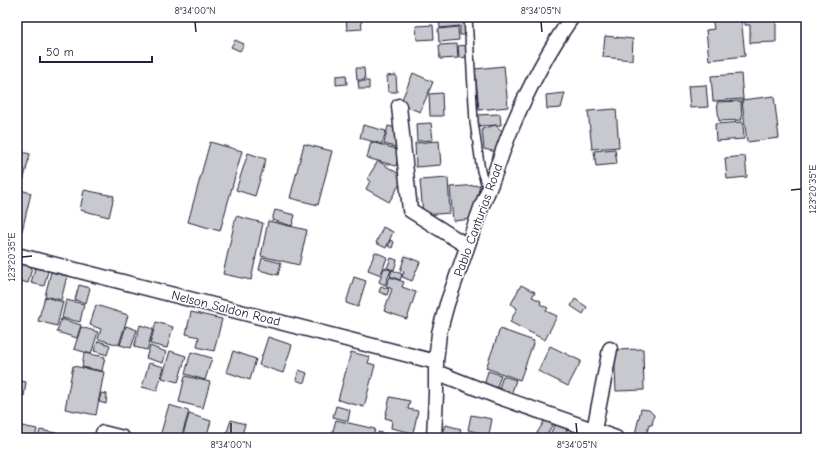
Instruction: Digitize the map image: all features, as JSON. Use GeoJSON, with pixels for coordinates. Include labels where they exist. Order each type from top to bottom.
{"type":"FeatureCollection","features":[{"type":"Feature","properties":{"kind":"street","name":"Pablo Canturias Road"},"geometry":{"type":"LineString","coordinates":[[434,438],[436,367],[439,333],[447,304],[482,205],[512,127],[554,44],[572,17]]}},
{"type":"Feature","properties":{"kind":"street"},"geometry":{"type":"LineString","coordinates":[[399,106],[410,210],[467,246]]}},
{"type":"Feature","properties":{"kind":"street","name":"Nelson Saldon Road"},"geometry":{"type":"LineString","coordinates":[[17,255],[436,367],[499,397],[616,438]]}},
{"type":"Feature","properties":{"kind":"street"},"geometry":{"type":"LineString","coordinates":[[594,430],[610,348]]}},
{"type":"Feature","properties":{"kind":"street"},"geometry":{"type":"LineString","coordinates":[[103,433],[123,438]]}},
{"type":"Feature","properties":{"kind":"lane"},"geometry":{"type":"LineString","coordinates":[[468,17],[474,122],[481,171],[488,191]]}},
{"type":"Feature","properties":{"kind":"building"},"geometry":{"type":"Polygon","coordinates":[[[346,17],[361,17],[362,29],[347,30],[346,17]]]}},
{"type":"Feature","properties":{"kind":"building"},"geometry":{"type":"Polygon","coordinates":[[[439,17],[466,17],[468,35],[460,35],[460,26],[440,28],[439,17]]]}},
{"type":"Feature","properties":{"kind":"building"},"geometry":{"type":"Polygon","coordinates":[[[712,17],[741,17],[745,56],[709,60],[706,30],[714,29],[712,17]]]}},
{"type":"Feature","properties":{"kind":"building"},"geometry":{"type":"Polygon","coordinates":[[[776,17],[776,42],[750,43],[750,25],[745,25],[745,18],[776,17]]]}},
{"type":"Feature","properties":{"kind":"building"},"geometry":{"type":"Polygon","coordinates":[[[433,25],[434,39],[417,40],[416,26],[433,25]]]}},
{"type":"Feature","properties":{"kind":"building"},"geometry":{"type":"Polygon","coordinates":[[[458,27],[459,40],[439,42],[438,29],[458,27]]]}},
{"type":"Feature","properties":{"kind":"building"},"geometry":{"type":"Polygon","coordinates":[[[605,36],[633,39],[632,60],[603,57],[605,36]]]}},
{"type":"Feature","properties":{"kind":"building"},"geometry":{"type":"Polygon","coordinates":[[[235,40],[244,44],[240,51],[231,47],[235,40]]]}},
{"type":"Feature","properties":{"kind":"building"},"geometry":{"type":"Polygon","coordinates":[[[457,44],[458,58],[440,59],[439,45],[457,44]]]}},
{"type":"Feature","properties":{"kind":"building"},"geometry":{"type":"Polygon","coordinates":[[[467,45],[468,57],[459,58],[458,46],[467,45]]]}},
{"type":"Feature","properties":{"kind":"building"},"geometry":{"type":"Polygon","coordinates":[[[504,66],[508,107],[479,110],[475,69],[504,66]]]}},
{"type":"Feature","properties":{"kind":"building"},"geometry":{"type":"Polygon","coordinates":[[[356,68],[364,68],[365,80],[357,80],[356,68]]]}},
{"type":"Feature","properties":{"kind":"building"},"geometry":{"type":"Polygon","coordinates":[[[413,73],[433,82],[420,112],[400,104],[413,73]]]}},
{"type":"Feature","properties":{"kind":"building"},"geometry":{"type":"Polygon","coordinates":[[[741,74],[743,99],[713,101],[711,76],[741,74]]]}},
{"type":"Feature","properties":{"kind":"building"},"geometry":{"type":"Polygon","coordinates":[[[346,75],[347,84],[336,85],[336,76],[346,75]]]}},
{"type":"Feature","properties":{"kind":"building"},"geometry":{"type":"Polygon","coordinates":[[[396,75],[397,92],[388,92],[387,76],[396,75]]]}},
{"type":"Feature","properties":{"kind":"building"},"geometry":{"type":"Polygon","coordinates":[[[358,81],[369,81],[369,89],[359,89],[358,81]]]}},
{"type":"Feature","properties":{"kind":"building"},"geometry":{"type":"Polygon","coordinates":[[[706,85],[708,107],[690,108],[688,86],[706,85]]]}},
{"type":"Feature","properties":{"kind":"building"},"geometry":{"type":"Polygon","coordinates":[[[442,93],[443,116],[430,116],[429,94],[442,93]]]}},
{"type":"Feature","properties":{"kind":"building"},"geometry":{"type":"Polygon","coordinates":[[[565,93],[561,108],[547,109],[546,95],[565,93]]]}},
{"type":"Feature","properties":{"kind":"building"},"geometry":{"type":"Polygon","coordinates":[[[774,96],[779,138],[747,142],[742,100],[774,96]]]}},
{"type":"Feature","properties":{"kind":"building"},"geometry":{"type":"Polygon","coordinates":[[[741,101],[742,120],[719,121],[717,102],[741,101]]]}},
{"type":"Feature","properties":{"kind":"building"},"geometry":{"type":"Polygon","coordinates":[[[616,109],[619,147],[592,149],[588,111],[616,109]]]}},
{"type":"Feature","properties":{"kind":"building"},"geometry":{"type":"Polygon","coordinates":[[[500,114],[501,125],[476,126],[476,115],[500,114]]]}},
{"type":"Feature","properties":{"kind":"building"},"geometry":{"type":"Polygon","coordinates":[[[743,122],[744,139],[716,141],[715,124],[743,122]]]}},
{"type":"Feature","properties":{"kind":"building"},"geometry":{"type":"Polygon","coordinates":[[[431,123],[433,140],[417,141],[416,124],[431,123]]]}},
{"type":"Feature","properties":{"kind":"building"},"geometry":{"type":"Polygon","coordinates":[[[363,125],[386,131],[382,144],[360,138],[363,125]]]}},
{"type":"Feature","properties":{"kind":"building"},"geometry":{"type":"Polygon","coordinates":[[[495,125],[502,131],[500,153],[484,149],[482,129],[495,125]]]}},
{"type":"Feature","properties":{"kind":"building"},"geometry":{"type":"Polygon","coordinates":[[[388,126],[400,129],[395,147],[384,144],[388,126]]]}},
{"type":"Feature","properties":{"kind":"building"},"geometry":{"type":"Polygon","coordinates":[[[439,141],[441,165],[416,167],[415,143],[439,141]]]}},
{"type":"Feature","properties":{"kind":"building"},"geometry":{"type":"Polygon","coordinates":[[[210,142],[242,151],[220,231],[188,222],[210,142]]]}},
{"type":"Feature","properties":{"kind":"building"},"geometry":{"type":"Polygon","coordinates":[[[371,142],[400,150],[396,166],[367,158],[371,142]]]}},
{"type":"Feature","properties":{"kind":"building"},"geometry":{"type":"Polygon","coordinates":[[[304,144],[332,151],[318,205],[290,198],[304,144]]]}},
{"type":"Feature","properties":{"kind":"building"},"geometry":{"type":"Polygon","coordinates":[[[615,149],[617,164],[596,166],[594,151],[615,149]]]}},
{"type":"Feature","properties":{"kind":"building"},"geometry":{"type":"Polygon","coordinates":[[[17,151],[30,154],[22,186],[17,185],[17,151]]]}},
{"type":"Feature","properties":{"kind":"building"},"geometry":{"type":"Polygon","coordinates":[[[248,153],[266,159],[255,196],[236,190],[248,153]]]}},
{"type":"Feature","properties":{"kind":"building"},"geometry":{"type":"Polygon","coordinates":[[[745,156],[747,177],[727,179],[725,158],[745,156]]]}},
{"type":"Feature","properties":{"kind":"building"},"geometry":{"type":"Polygon","coordinates":[[[378,161],[404,177],[389,202],[366,189],[370,181],[367,179],[378,161]]]}},
{"type":"Feature","properties":{"kind":"building"},"geometry":{"type":"Polygon","coordinates":[[[448,178],[450,213],[423,215],[420,180],[448,178]]]}},
{"type":"Feature","properties":{"kind":"building"},"geometry":{"type":"Polygon","coordinates":[[[480,185],[472,219],[453,221],[450,187],[480,185]]]}},
{"type":"Feature","properties":{"kind":"building"},"geometry":{"type":"Polygon","coordinates":[[[17,189],[31,193],[22,231],[17,230],[17,189]]]}},
{"type":"Feature","properties":{"kind":"building"},"geometry":{"type":"Polygon","coordinates":[[[84,190],[114,196],[109,217],[80,210],[84,190]]]}},
{"type":"Feature","properties":{"kind":"building"},"geometry":{"type":"Polygon","coordinates":[[[275,210],[295,215],[292,226],[272,220],[275,210]]]}},
{"type":"Feature","properties":{"kind":"building"},"geometry":{"type":"Polygon","coordinates":[[[236,216],[263,223],[251,280],[223,274],[236,216]]]}},
{"type":"Feature","properties":{"kind":"building"},"geometry":{"type":"Polygon","coordinates":[[[268,221],[307,230],[299,265],[261,256],[268,221]]]}},
{"type":"Feature","properties":{"kind":"building"},"geometry":{"type":"Polygon","coordinates":[[[383,227],[393,232],[386,248],[376,243],[383,227]]]}},
{"type":"Feature","properties":{"kind":"building"},"geometry":{"type":"Polygon","coordinates":[[[390,240],[394,242],[392,248],[388,246],[390,240]]]}},
{"type":"Feature","properties":{"kind":"building"},"geometry":{"type":"Polygon","coordinates":[[[375,252],[387,257],[381,275],[368,270],[375,252]]]}},
{"type":"Feature","properties":{"kind":"building"},"geometry":{"type":"Polygon","coordinates":[[[405,256],[420,262],[412,281],[402,277],[404,272],[400,271],[405,256]]]}},
{"type":"Feature","properties":{"kind":"building"},"geometry":{"type":"Polygon","coordinates":[[[262,258],[281,263],[278,275],[259,270],[262,258]]]}},
{"type":"Feature","properties":{"kind":"building"},"geometry":{"type":"Polygon","coordinates":[[[391,258],[397,260],[394,270],[387,268],[391,258]]]}},
{"type":"Feature","properties":{"kind":"building"},"geometry":{"type":"Polygon","coordinates":[[[19,264],[32,267],[28,283],[17,280],[19,264]]]}},
{"type":"Feature","properties":{"kind":"building"},"geometry":{"type":"Polygon","coordinates":[[[35,268],[48,271],[44,286],[31,283],[35,268]]]}},
{"type":"Feature","properties":{"kind":"building"},"geometry":{"type":"Polygon","coordinates":[[[384,268],[391,270],[385,285],[379,282],[384,268]]]}},
{"type":"Feature","properties":{"kind":"building"},"geometry":{"type":"Polygon","coordinates":[[[392,270],[402,274],[400,280],[390,276],[392,270]]]}},
{"type":"Feature","properties":{"kind":"building"},"geometry":{"type":"Polygon","coordinates":[[[51,272],[67,276],[61,300],[45,296],[51,272]]]}},
{"type":"Feature","properties":{"kind":"building"},"geometry":{"type":"Polygon","coordinates":[[[354,277],[366,281],[358,307],[346,303],[354,277]]]}},
{"type":"Feature","properties":{"kind":"building"},"geometry":{"type":"Polygon","coordinates":[[[390,277],[404,282],[402,287],[416,292],[407,319],[384,311],[392,289],[386,286],[390,277]]]}},
{"type":"Feature","properties":{"kind":"building"},"geometry":{"type":"Polygon","coordinates":[[[79,285],[90,288],[86,303],[75,300],[79,285]]]}},
{"type":"Feature","properties":{"kind":"building"},"geometry":{"type":"Polygon","coordinates":[[[521,285],[535,292],[532,297],[541,301],[540,304],[548,308],[546,311],[557,316],[545,340],[510,322],[517,308],[511,304],[521,285]]]}},
{"type":"Feature","properties":{"kind":"building"},"geometry":{"type":"Polygon","coordinates":[[[381,286],[389,289],[387,295],[379,292],[381,286]]]}},
{"type":"Feature","properties":{"kind":"building"},"geometry":{"type":"Polygon","coordinates":[[[45,297],[63,302],[57,326],[38,321],[45,297]]]}},
{"type":"Feature","properties":{"kind":"building"},"geometry":{"type":"Polygon","coordinates":[[[575,299],[587,307],[583,314],[571,306],[575,299]]]}},
{"type":"Feature","properties":{"kind":"building"},"geometry":{"type":"Polygon","coordinates":[[[66,300],[84,304],[80,322],[62,318],[66,300]]]}},
{"type":"Feature","properties":{"kind":"building"},"geometry":{"type":"Polygon","coordinates":[[[96,305],[128,315],[119,345],[98,339],[101,329],[90,325],[96,305]]]}},
{"type":"Feature","properties":{"kind":"building"},"geometry":{"type":"Polygon","coordinates":[[[191,312],[222,319],[214,351],[197,347],[199,337],[186,334],[191,312]]]}},
{"type":"Feature","properties":{"kind":"building"},"geometry":{"type":"Polygon","coordinates":[[[61,319],[81,325],[77,338],[57,332],[61,319]]]}},
{"type":"Feature","properties":{"kind":"building"},"geometry":{"type":"Polygon","coordinates":[[[156,322],[173,327],[167,348],[150,344],[156,322]]]}},
{"type":"Feature","properties":{"kind":"building"},"geometry":{"type":"Polygon","coordinates":[[[140,325],[153,329],[147,350],[134,347],[140,325]]]}},
{"type":"Feature","properties":{"kind":"building"},"geometry":{"type":"Polygon","coordinates":[[[126,326],[137,330],[131,348],[120,345],[126,326]]]}},
{"type":"Feature","properties":{"kind":"building"},"geometry":{"type":"Polygon","coordinates":[[[81,327],[98,332],[91,354],[74,349],[81,327]]]}},
{"type":"Feature","properties":{"kind":"building"},"geometry":{"type":"Polygon","coordinates":[[[500,329],[534,341],[520,380],[486,368],[500,329]]]}},
{"type":"Feature","properties":{"kind":"building"},"geometry":{"type":"Polygon","coordinates":[[[268,337],[292,345],[283,373],[259,365],[268,337]]]}},
{"type":"Feature","properties":{"kind":"building"},"geometry":{"type":"Polygon","coordinates":[[[98,341],[110,345],[107,355],[94,351],[98,341]]]}},
{"type":"Feature","properties":{"kind":"building"},"geometry":{"type":"Polygon","coordinates":[[[150,346],[166,352],[163,363],[146,358],[150,346]]]}},
{"type":"Feature","properties":{"kind":"building"},"geometry":{"type":"Polygon","coordinates":[[[550,346],[581,361],[568,386],[538,371],[550,346]]]}},
{"type":"Feature","properties":{"kind":"building"},"geometry":{"type":"Polygon","coordinates":[[[643,349],[644,390],[616,391],[614,350],[643,349]]]}},
{"type":"Feature","properties":{"kind":"building"},"geometry":{"type":"Polygon","coordinates":[[[170,351],[186,356],[178,382],[162,378],[170,351]]]}},
{"type":"Feature","properties":{"kind":"building"},"geometry":{"type":"Polygon","coordinates":[[[233,351],[256,359],[250,380],[226,372],[233,351]]]}},
{"type":"Feature","properties":{"kind":"building"},"geometry":{"type":"Polygon","coordinates":[[[191,352],[212,358],[205,380],[185,374],[191,352]]]}},
{"type":"Feature","properties":{"kind":"building"},"geometry":{"type":"Polygon","coordinates":[[[351,352],[370,357],[368,363],[375,365],[364,407],[338,400],[351,352]]]}},
{"type":"Feature","properties":{"kind":"building"},"geometry":{"type":"Polygon","coordinates":[[[84,353],[105,357],[102,371],[82,367],[84,353]]]}},
{"type":"Feature","properties":{"kind":"building"},"geometry":{"type":"Polygon","coordinates":[[[149,363],[164,367],[157,391],[142,387],[149,363]]]}},
{"type":"Feature","properties":{"kind":"building"},"geometry":{"type":"Polygon","coordinates":[[[73,366],[104,372],[96,415],[65,409],[73,366]]]}},
{"type":"Feature","properties":{"kind":"building"},"geometry":{"type":"Polygon","coordinates":[[[299,370],[307,373],[304,383],[296,380],[299,370]]]}},
{"type":"Feature","properties":{"kind":"building"},"geometry":{"type":"Polygon","coordinates":[[[488,371],[501,375],[496,390],[484,386],[488,371]]]}},
{"type":"Feature","properties":{"kind":"building"},"geometry":{"type":"Polygon","coordinates":[[[185,376],[210,382],[203,408],[179,402],[185,376]]]}},
{"type":"Feature","properties":{"kind":"building"},"geometry":{"type":"Polygon","coordinates":[[[503,376],[516,380],[511,395],[498,391],[503,376]]]}},
{"type":"Feature","properties":{"kind":"building"},"geometry":{"type":"Polygon","coordinates":[[[17,380],[26,382],[24,396],[17,395],[17,380]]]}},
{"type":"Feature","properties":{"kind":"building"},"geometry":{"type":"Polygon","coordinates":[[[101,393],[107,394],[106,404],[99,402],[101,393]]]}},
{"type":"Feature","properties":{"kind":"building"},"geometry":{"type":"Polygon","coordinates":[[[390,397],[410,401],[408,409],[418,411],[413,433],[391,428],[392,420],[385,418],[390,397]]]}},
{"type":"Feature","properties":{"kind":"building"},"geometry":{"type":"Polygon","coordinates":[[[169,405],[189,411],[181,438],[167,438],[160,436],[169,405]]]}},
{"type":"Feature","properties":{"kind":"building"},"geometry":{"type":"Polygon","coordinates":[[[336,406],[350,410],[348,421],[333,417],[336,406]]]}},
{"type":"Feature","properties":{"kind":"building"},"geometry":{"type":"Polygon","coordinates":[[[641,409],[649,410],[654,415],[652,425],[649,425],[646,436],[635,434],[641,409]]]}},
{"type":"Feature","properties":{"kind":"building"},"geometry":{"type":"Polygon","coordinates":[[[189,414],[211,421],[206,438],[182,438],[189,414]]]}},
{"type":"Feature","properties":{"kind":"building"},"geometry":{"type":"Polygon","coordinates":[[[471,415],[492,419],[489,435],[468,430],[471,415]]]}},
{"type":"Feature","properties":{"kind":"building"},"geometry":{"type":"Polygon","coordinates":[[[231,420],[245,424],[241,438],[225,438],[231,420]]]}},
{"type":"Feature","properties":{"kind":"building"},"geometry":{"type":"Polygon","coordinates":[[[336,420],[375,429],[373,438],[331,438],[336,420]]]}},
{"type":"Feature","properties":{"kind":"building"},"geometry":{"type":"Polygon","coordinates":[[[545,420],[553,424],[545,438],[534,438],[545,420]]]}},
{"type":"Feature","properties":{"kind":"building"},"geometry":{"type":"Polygon","coordinates":[[[557,421],[568,427],[563,438],[548,438],[557,421]]]}},
{"type":"Feature","properties":{"kind":"building"},"geometry":{"type":"Polygon","coordinates":[[[17,425],[37,429],[35,438],[17,438],[17,425]]]}},
{"type":"Feature","properties":{"kind":"building"},"geometry":{"type":"Polygon","coordinates":[[[446,425],[461,429],[459,438],[443,433],[446,425]]]}},
{"type":"Feature","properties":{"kind":"building"},"geometry":{"type":"Polygon","coordinates":[[[40,430],[61,434],[61,438],[38,438],[40,430]]]}},
{"type":"Feature","properties":{"kind":"building"},"geometry":{"type":"Polygon","coordinates":[[[378,432],[400,438],[377,438],[378,432]]]}}]}
